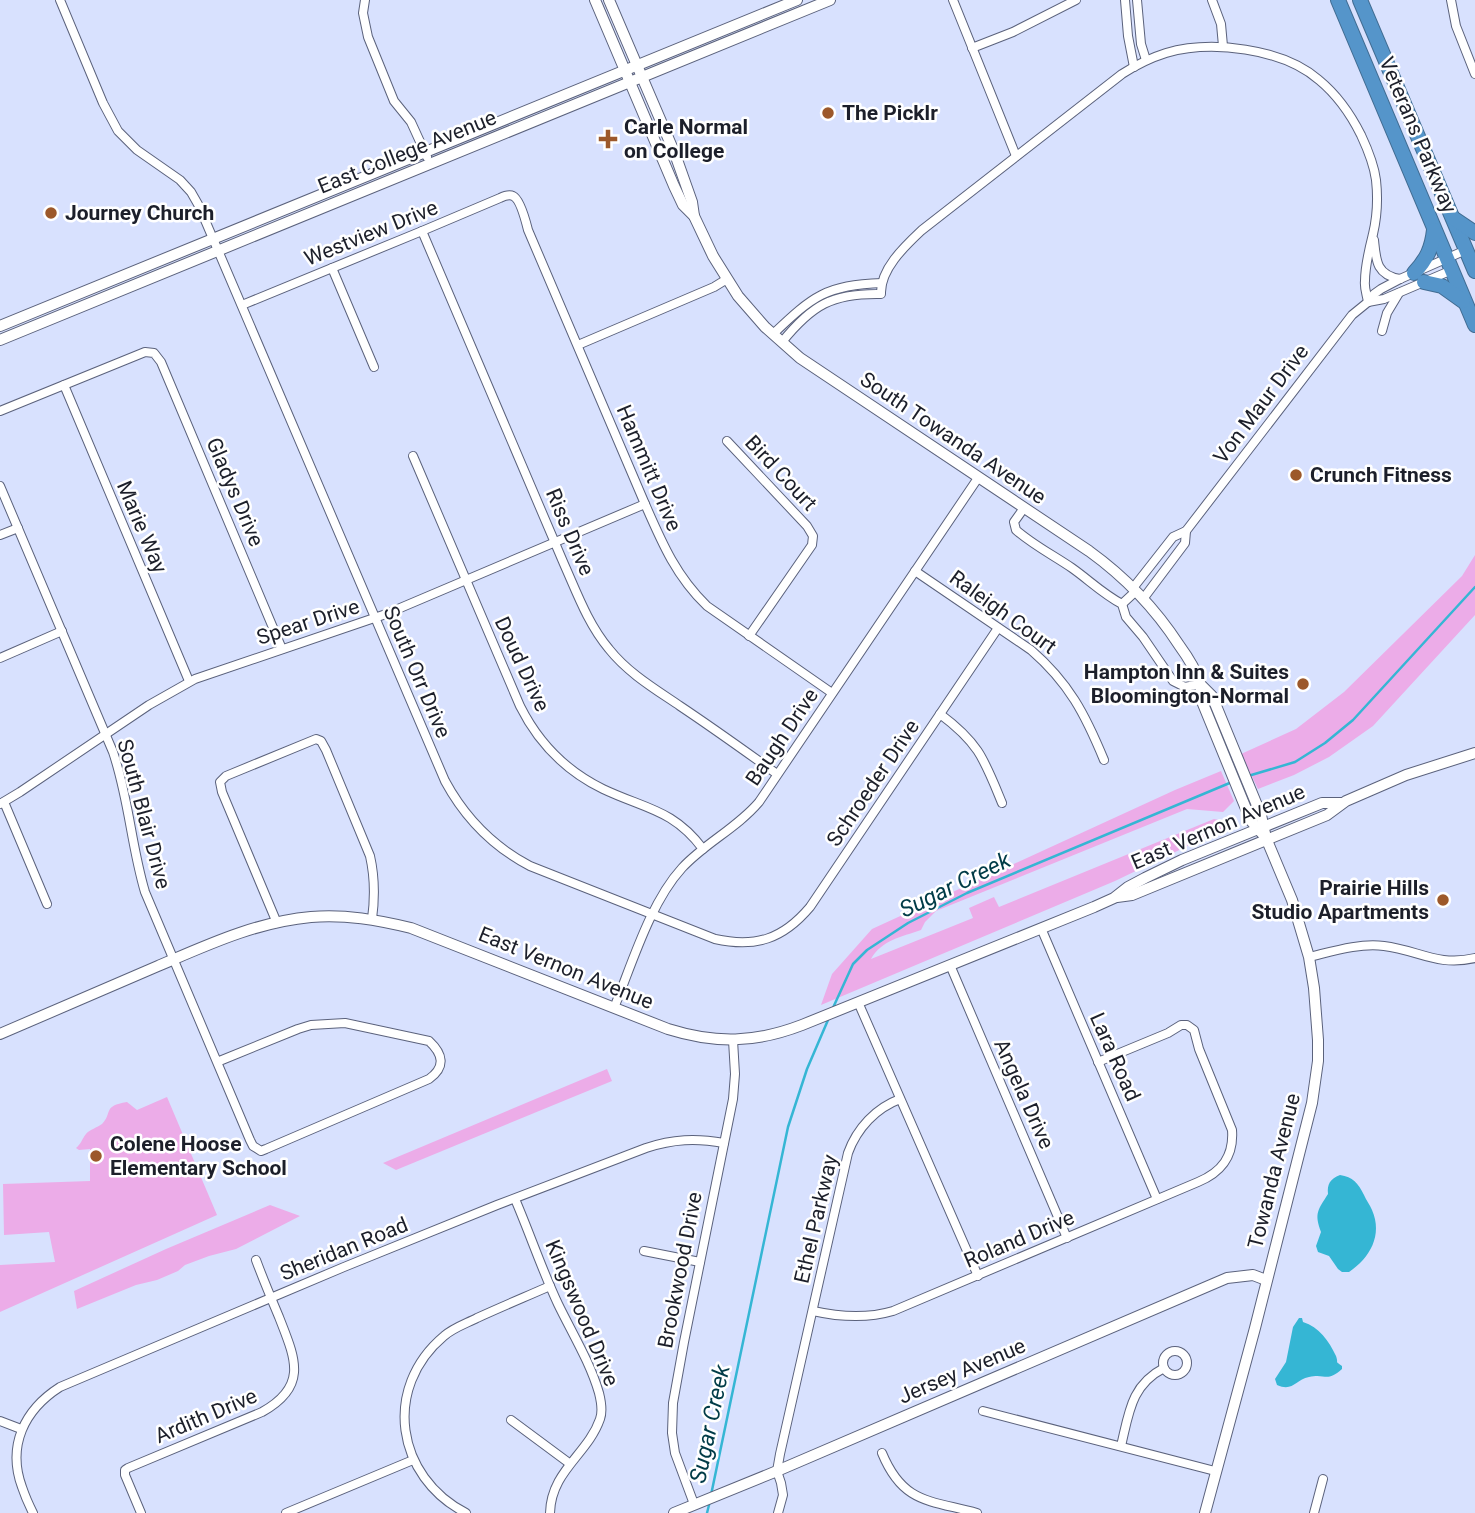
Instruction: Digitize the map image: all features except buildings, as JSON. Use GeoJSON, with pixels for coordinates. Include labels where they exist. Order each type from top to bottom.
{"type":"FeatureCollection","features":[{"type":"Feature","properties":{"kind":"highway","name":"Veterans Parkway"},"geometry":{"type":"LineString","coordinates":[[1338,0],[1475,325]]}},
{"type":"Feature","properties":{"kind":"highway"},"geometry":{"type":"LineString","coordinates":[[1360,0],[1472,258]]}},
{"type":"Feature","properties":{"kind":"highway"},"geometry":{"type":"LineString","coordinates":[[1452,217],[1475,233]]}},
{"type":"Feature","properties":{"kind":"highway"},"geometry":{"type":"LineString","coordinates":[[1434,228],[1430,252],[1419,277],[1442,286],[1465,302]]}},
{"type":"Feature","properties":{"kind":"main road","name":"South Towanda Avenue"},"geometry":{"type":"LineString","coordinates":[[595,0],[674,186],[683,205],[694,216]]}},
{"type":"Feature","properties":{"kind":"main road","name":"South Towanda Avenue"},"geometry":{"type":"LineString","coordinates":[[609,0],[675,154],[692,202],[694,216],[713,257],[755,316],[782,342],[818,370],[1102,561],[1138,593],[1171,632],[1190,663],[1200,684],[1201,699],[1236,767],[1246,793],[1251,821],[1263,832]]}},
{"type":"Feature","properties":{"kind":"main road","name":"East College Avenue"},"geometry":{"type":"LineString","coordinates":[[0,326],[797,0]]}},
{"type":"Feature","properties":{"kind":"main road","name":"East College Avenue"},"geometry":{"type":"LineString","coordinates":[[0,340],[830,0]]}},
{"type":"Feature","properties":{"kind":"main road"},"geometry":{"type":"LineString","coordinates":[[1450,265],[1472,258]]}},
{"type":"Feature","properties":{"kind":"main road","name":"East Vernon Avenue"},"geometry":{"type":"LineString","coordinates":[[0,1034],[238,933],[277,923],[341,916],[372,919],[432,935],[686,1034],[718,1040],[770,1035],[802,1025],[1114,898],[1128,887],[1182,860],[1263,832],[1327,815],[1341,803],[1406,775],[1475,753]]}},
{"type":"Feature","properties":{"kind":"main road","name":"Towanda Avenue"},"geometry":{"type":"LineString","coordinates":[[1205,1513],[1312,1103],[1318,1061],[1318,1022],[1309,957],[1292,900],[1263,832]]}},
{"type":"Feature","properties":{"kind":"main road","name":"Jersey Avenue"},"geometry":{"type":"LineString","coordinates":[[674,1513],[1227,1278],[1253,1275],[1266,1280]]}},
{"type":"Feature","properties":{"kind":"street","name":"South Orr Drive"},"geometry":{"type":"LineString","coordinates":[[60,0],[103,103],[118,131],[129,143],[186,186],[199,206],[445,781],[458,804],[475,826],[501,848],[530,866],[715,939],[736,943],[761,941]]}},
{"type":"Feature","properties":{"kind":"street"},"geometry":{"type":"LineString","coordinates":[[365,0],[363,13],[373,50],[394,101],[411,122],[429,163]]}},
{"type":"Feature","properties":{"kind":"street"},"geometry":{"type":"LineString","coordinates":[[953,0],[1016,156]]}},
{"type":"Feature","properties":{"kind":"street"},"geometry":{"type":"LineString","coordinates":[[972,48],[1013,32],[1076,0]]}},
{"type":"Feature","properties":{"kind":"street"},"geometry":{"type":"LineString","coordinates":[[1125,0],[1134,66]]}},
{"type":"Feature","properties":{"kind":"street"},"geometry":{"type":"LineString","coordinates":[[1137,0],[1141,44],[1146,60]]}},
{"type":"Feature","properties":{"kind":"street"},"geometry":{"type":"LineString","coordinates":[[1212,0],[1220,18],[1223,47]]}},
{"type":"Feature","properties":{"kind":"street"},"geometry":{"type":"LineString","coordinates":[[1451,0],[1457,26],[1475,74]]}},
{"type":"Feature","properties":{"kind":"street"},"geometry":{"type":"LineString","coordinates":[[782,342],[801,320],[827,302],[858,294],[881,294],[882,283],[888,270],[919,233],[1122,74],[1146,60],[1173,51],[1198,47],[1223,47],[1256,52],[1296,65],[1318,79],[1340,103],[1358,129],[1373,165],[1376,182],[1373,232],[1364,284],[1368,302]]}},
{"type":"Feature","properties":{"kind":"street","name":"Westview Drive"},"geometry":{"type":"LineString","coordinates":[[242,305],[500,198],[514,196]]}},
{"type":"Feature","properties":{"kind":"street","name":"Hammitt Drive"},"geometry":{"type":"LineString","coordinates":[[514,196],[670,559],[690,589],[707,606],[832,693]]}},
{"type":"Feature","properties":{"kind":"street","name":"Riss Drive"},"geometry":{"type":"LineString","coordinates":[[422,231],[590,622],[623,666],[778,774]]}},
{"type":"Feature","properties":{"kind":"street"},"geometry":{"type":"LineString","coordinates":[[1373,232],[1375,257],[1379,267],[1388,276],[1400,279]]}},
{"type":"Feature","properties":{"kind":"street","name":"Von Maur Drive"},"geometry":{"type":"LineString","coordinates":[[1138,593],[1174,537],[1186,531],[1352,315],[1374,294],[1400,279],[1419,277],[1450,265]]}},
{"type":"Feature","properties":{"kind":"street","name":"Von Maur Drive"},"geometry":{"type":"LineString","coordinates":[[1368,302],[1399,293],[1419,277],[1450,265]]}},
{"type":"Feature","properties":{"kind":"street"},"geometry":{"type":"LineString","coordinates":[[332,268],[374,367]]}},
{"type":"Feature","properties":{"kind":"street"},"geometry":{"type":"LineString","coordinates":[[578,345],[727,279]]}},
{"type":"Feature","properties":{"kind":"street"},"geometry":{"type":"LineString","coordinates":[[773,334],[802,306],[831,290],[858,284],[882,283]]}},
{"type":"Feature","properties":{"kind":"street"},"geometry":{"type":"LineString","coordinates":[[1382,331],[1387,313],[1399,293]]}},
{"type":"Feature","properties":{"kind":"street","name":"Gladys Drive"},"geometry":{"type":"LineString","coordinates":[[64,385],[145,352],[152,352],[161,362],[282,649]]}},
{"type":"Feature","properties":{"kind":"street"},"geometry":{"type":"LineString","coordinates":[[0,411],[64,385]]}},
{"type":"Feature","properties":{"kind":"street","name":"Marie Way"},"geometry":{"type":"LineString","coordinates":[[64,385],[189,681]]}},
{"type":"Feature","properties":{"kind":"street","name":"Bird Court"},"geometry":{"type":"LineString","coordinates":[[727,440],[807,526],[813,536],[812,545],[749,636]]}},
{"type":"Feature","properties":{"kind":"street","name":"Doud Drive"},"geometry":{"type":"LineString","coordinates":[[413,456],[520,706],[535,732],[562,762],[596,785],[679,823],[694,836],[703,849]]}},
{"type":"Feature","properties":{"kind":"street","name":"Baugh Drive"},"geometry":{"type":"LineString","coordinates":[[614,1008],[653,915],[675,876],[692,858],[752,810],[766,793],[978,478]]}},
{"type":"Feature","properties":{"kind":"street","name":"South Blair Drive"},"geometry":{"type":"LineString","coordinates":[[0,485],[106,734],[124,786],[139,870],[148,899],[250,1140],[257,1149],[266,1149],[429,1079],[436,1073],[440,1063],[438,1052],[429,1041],[339,1022],[298,1029],[217,1062]]}},
{"type":"Feature","properties":{"kind":"street","name":"Spear Drive"},"geometry":{"type":"LineString","coordinates":[[2,803],[189,681],[375,618],[645,504]]}},
{"type":"Feature","properties":{"kind":"street"},"geometry":{"type":"LineString","coordinates":[[1024,508],[1014,522],[1016,530],[1108,597],[1122,604],[1126,617],[1173,681],[1185,687],[1200,684]]}},
{"type":"Feature","properties":{"kind":"street"},"geometry":{"type":"LineString","coordinates":[[0,535],[18,528]]}},
{"type":"Feature","properties":{"kind":"street","name":"Von Maur Drive"},"geometry":{"type":"LineString","coordinates":[[1138,593],[1185,543],[1186,531]]}},
{"type":"Feature","properties":{"kind":"street","name":"Raleigh Court"},"geometry":{"type":"LineString","coordinates":[[915,571],[1036,655],[1066,686],[1084,714],[1104,760]]}},
{"type":"Feature","properties":{"kind":"street"},"geometry":{"type":"LineString","coordinates":[[1122,604],[1138,593]]}},
{"type":"Feature","properties":{"kind":"street","name":"Schroeder Drive"},"geometry":{"type":"LineString","coordinates":[[761,941],[785,931],[810,907],[999,628]]}},
{"type":"Feature","properties":{"kind":"street"},"geometry":{"type":"LineString","coordinates":[[0,658],[62,631]]}},
{"type":"Feature","properties":{"kind":"street"},"geometry":{"type":"LineString","coordinates":[[940,714],[960,729],[978,749],[1002,803]]}},
{"type":"Feature","properties":{"kind":"street"},"geometry":{"type":"LineString","coordinates":[[277,923],[222,792],[221,780],[312,739],[318,739],[326,750],[370,856],[375,888],[372,919]]}},
{"type":"Feature","properties":{"kind":"street"},"geometry":{"type":"LineString","coordinates":[[2,803],[47,904]]}},
{"type":"Feature","properties":{"kind":"street","name":"Lara Road"},"geometry":{"type":"LineString","coordinates":[[1041,928],[1157,1199]]}},
{"type":"Feature","properties":{"kind":"street"},"geometry":{"type":"LineString","coordinates":[[1309,957],[1371,945],[1391,947],[1439,960],[1475,958]]}},
{"type":"Feature","properties":{"kind":"street","name":"Angela Drive"},"geometry":{"type":"LineString","coordinates":[[950,965],[1067,1238]]}},
{"type":"Feature","properties":{"kind":"street"},"geometry":{"type":"LineString","coordinates":[[857,1003],[978,1276]]}},
{"type":"Feature","properties":{"kind":"street","name":"Roland Drive"},"geometry":{"type":"LineString","coordinates":[[813,1311],[859,1317],[888,1313],[1211,1176],[1227,1160],[1233,1142],[1231,1123],[1199,1049],[1194,1030],[1187,1025],[1181,1025],[1098,1062]]}},
{"type":"Feature","properties":{"kind":"street","name":"Brookwood Drive"},"geometry":{"type":"LineString","coordinates":[[696,1503],[677,1462],[672,1423],[676,1383],[734,1086],[733,1040]]}},
{"type":"Feature","properties":{"kind":"street","name":"Ethel Parkway"},"geometry":{"type":"LineString","coordinates":[[778,1513],[783,1495],[777,1471],[851,1146],[874,1115],[900,1098]]}},
{"type":"Feature","properties":{"kind":"street","name":"Sheridan Road"},"geometry":{"type":"LineString","coordinates":[[21,1429],[41,1400],[60,1387],[270,1298],[660,1144],[687,1140],[724,1143]]}},
{"type":"Feature","properties":{"kind":"street","name":"Kingswood Drive"},"geometry":{"type":"LineString","coordinates":[[516,1199],[550,1286],[592,1373],[601,1405],[601,1417],[594,1431],[569,1463],[556,1487],[550,1513]]}},
{"type":"Feature","properties":{"kind":"street"},"geometry":{"type":"LineString","coordinates":[[644,1251],[700,1262]]}},
{"type":"Feature","properties":{"kind":"street","name":"Ardith Drive"},"geometry":{"type":"LineString","coordinates":[[141,1513],[125,1470],[262,1412],[280,1401],[287,1392],[295,1371],[292,1349],[256,1261]]}},
{"type":"Feature","properties":{"kind":"street"},"geometry":{"type":"LineString","coordinates":[[466,1513],[450,1505],[434,1491],[413,1460],[405,1431],[406,1405],[414,1376],[428,1352],[458,1327],[550,1286]]}},
{"type":"Feature","properties":{"kind":"street"},"geometry":{"type":"LineString","coordinates":[[1121,1446],[1137,1391],[1151,1376],[1164,1368]]}},
{"type":"Feature","properties":{"kind":"street"},"geometry":{"type":"LineString","coordinates":[[984,1410],[1215,1471]]}},
{"type":"Feature","properties":{"kind":"street"},"geometry":{"type":"LineString","coordinates":[[511,1420],[569,1463]]}},
{"type":"Feature","properties":{"kind":"street"},"geometry":{"type":"LineString","coordinates":[[0,1421],[21,1429],[17,1467],[21,1486],[33,1513]]}},
{"type":"Feature","properties":{"kind":"street"},"geometry":{"type":"LineString","coordinates":[[882,1453],[891,1472],[906,1491],[922,1499],[977,1513]]}},
{"type":"Feature","properties":{"kind":"street"},"geometry":{"type":"LineString","coordinates":[[286,1513],[413,1460]]}},
{"type":"Feature","properties":{"kind":"street"},"geometry":{"type":"LineString","coordinates":[[1314,1513],[1323,1479]]}},
{"type":"Feature","properties":{"kind":"shaded area"},"geometry":{"type":"Polygon","coordinates":[[[1475,555],[1475,615],[1373,726],[1329,757],[1258,789],[1241,754],[1296,729],[1344,692],[1462,576],[1475,555]]]}},
{"type":"Feature","properties":{"kind":"shaded area"},"geometry":{"type":"Polygon","coordinates":[[[1221,771],[1234,801],[1223,812],[1187,809],[936,911],[921,930],[886,943],[871,959],[973,918],[969,908],[994,897],[999,907],[1214,819],[1223,821],[1225,828],[1115,881],[821,1005],[832,974],[872,929],[1221,771]]]}},
{"type":"Feature","properties":{"kind":"shaded area"},"geometry":{"type":"Polygon","coordinates":[[[607,1069],[612,1081],[396,1170],[383,1163],[607,1069]]]}},
{"type":"Feature","properties":{"kind":"shaded area"},"geometry":{"type":"Polygon","coordinates":[[[167,1097],[217,1215],[0,1312],[0,1265],[55,1262],[49,1232],[4,1235],[3,1184],[90,1181],[90,1149],[76,1148],[86,1134],[102,1124],[114,1106],[127,1102],[137,1110],[167,1097]]]}},
{"type":"Feature","properties":{"kind":"shaded area"},"geometry":{"type":"Polygon","coordinates":[[[270,1205],[300,1216],[236,1249],[185,1265],[157,1280],[136,1285],[77,1309],[74,1291],[270,1205]]]}},
{"type":"Feature","properties":{"kind":"water"},"geometry":{"type":"Polygon","coordinates":[[[1340,1175],[1352,1179],[1360,1187],[1372,1210],[1376,1228],[1368,1253],[1349,1272],[1338,1269],[1329,1256],[1318,1252],[1316,1246],[1321,1232],[1318,1212],[1328,1194],[1330,1182],[1340,1175]]]}},
{"type":"Feature","properties":{"kind":"water"},"geometry":{"type":"Polygon","coordinates":[[[1299,1318],[1323,1335],[1342,1369],[1329,1377],[1304,1378],[1290,1386],[1282,1387],[1277,1385],[1275,1379],[1286,1362],[1293,1327],[1299,1318]]]}},
{"type":"Feature","properties":{"kind":"waterway","name":"Sugar Creek"},"geometry":{"type":"LineString","coordinates":[[1248,776],[1295,762],[1325,743],[1353,720],[1475,587]]}},
{"type":"Feature","properties":{"kind":"waterway","name":"Sugar Creek"},"geometry":{"type":"LineString","coordinates":[[832,1010],[853,964],[867,950],[908,923],[967,893],[1232,782]]}},
{"type":"Feature","properties":{"kind":"waterway","name":"Sugar Creek"},"geometry":{"type":"LineString","coordinates":[[711,1495],[788,1127],[807,1069],[828,1020]]}},
{"type":"Feature","properties":{"kind":"waterway","name":"Sugar Creek"},"geometry":{"type":"LineString","coordinates":[[707,1513],[710,1501]]}},
{"type":"Feature","properties":{"kind":"place","name":"The Picklr"},"geometry":{"type":"Point","coordinates":[828,113]}},
{"type":"Feature","properties":{"kind":"place","name":"Carle Normal on College"},"geometry":{"type":"Point","coordinates":[608,139]}},
{"type":"Feature","properties":{"kind":"place","name":"Journey Church"},"geometry":{"type":"Point","coordinates":[51,213]}},
{"type":"Feature","properties":{"kind":"place","name":"Crunch Fitness"},"geometry":{"type":"Point","coordinates":[1296,475]}},
{"type":"Feature","properties":{"kind":"place","name":"Hampton Inn & Suites Bloomington-Normal"},"geometry":{"type":"Point","coordinates":[1303,684]}},
{"type":"Feature","properties":{"kind":"place","name":"Prairie Hills Studio Apartments"},"geometry":{"type":"Point","coordinates":[1443,900]}},
{"type":"Feature","properties":{"kind":"place","name":"Colene Hoose Elementary School"},"geometry":{"type":"Point","coordinates":[96,1156]}}]}
